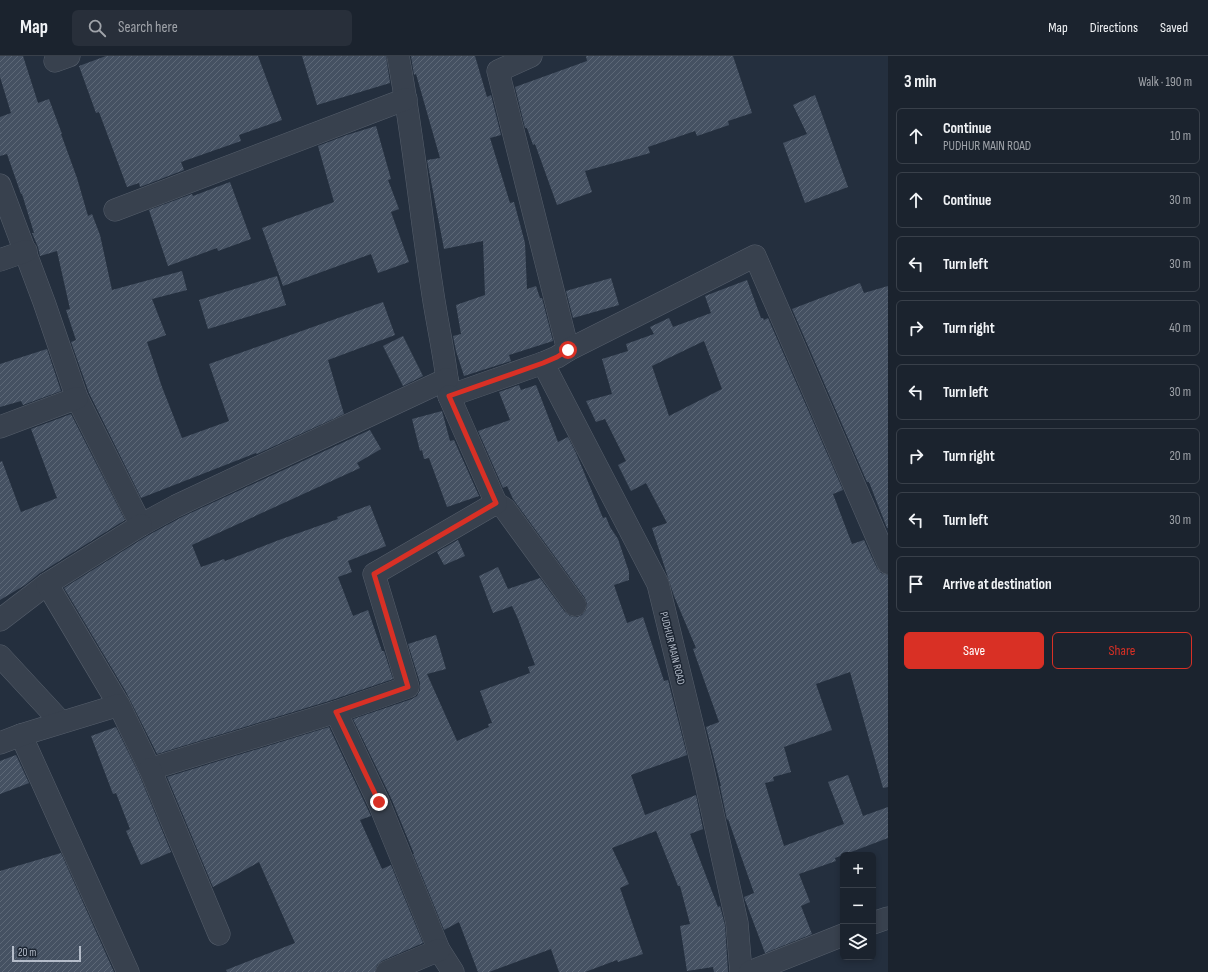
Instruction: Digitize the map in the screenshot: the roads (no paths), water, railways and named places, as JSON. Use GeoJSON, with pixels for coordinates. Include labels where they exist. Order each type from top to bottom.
{"type":"FeatureCollection","features":[{"type":"Feature","properties":{"kind":"street"},"geometry":{"type":"LineString","coordinates":[[398,56],[406,100],[432,288],[448,388],[496,503],[505,509],[574,605]]}},
{"type":"Feature","properties":{"kind":"street","name":"PUDHUR MAIN ROAD"},"geometry":{"type":"LineString","coordinates":[[531,56],[498,71],[556,356],[658,584],[702,765],[737,923],[741,972]]}},
{"type":"Feature","properties":{"kind":"street"},"geometry":{"type":"LineString","coordinates":[[115,210],[406,100]]}},
{"type":"Feature","properties":{"kind":"street"},"geometry":{"type":"LineString","coordinates":[[0,185],[26,252],[78,398],[141,525]]}},
{"type":"Feature","properties":{"kind":"street"},"geometry":{"type":"LineString","coordinates":[[0,260],[26,252]]}},
{"type":"Feature","properties":{"kind":"street"},"geometry":{"type":"LineString","coordinates":[[0,620],[47,584],[141,525],[176,506],[448,388],[556,356],[755,256],[888,563]]}},
{"type":"Feature","properties":{"kind":"street"},"geometry":{"type":"LineString","coordinates":[[0,427],[78,398]]}},
{"type":"Feature","properties":{"kind":"street"},"geometry":{"type":"LineString","coordinates":[[150,768],[336,712],[408,687],[374,574],[496,503]]}},
{"type":"Feature","properties":{"kind":"street"},"geometry":{"type":"LineString","coordinates":[[47,584],[119,705],[150,768],[218,934]]}},
{"type":"Feature","properties":{"kind":"street"},"geometry":{"type":"LineString","coordinates":[[0,656],[61,722]]}},
{"type":"Feature","properties":{"kind":"street"},"geometry":{"type":"LineString","coordinates":[[0,743],[61,722],[119,705]]}},
{"type":"Feature","properties":{"kind":"street"},"geometry":{"type":"LineString","coordinates":[[336,712],[379,802],[439,950],[453,972]]}},
{"type":"Feature","properties":{"kind":"street"},"geometry":{"type":"LineString","coordinates":[[21,735],[128,972]]}},
{"type":"Feature","properties":{"kind":"street"},"geometry":{"type":"LineString","coordinates":[[876,923],[888,918]]}},
{"type":"Feature","properties":{"kind":"street"},"geometry":{"type":"LineString","coordinates":[[750,972],[840,936]]}},
{"type":"Feature","properties":{"kind":"street"},"geometry":{"type":"LineString","coordinates":[[387,972],[439,950]]}}]}
